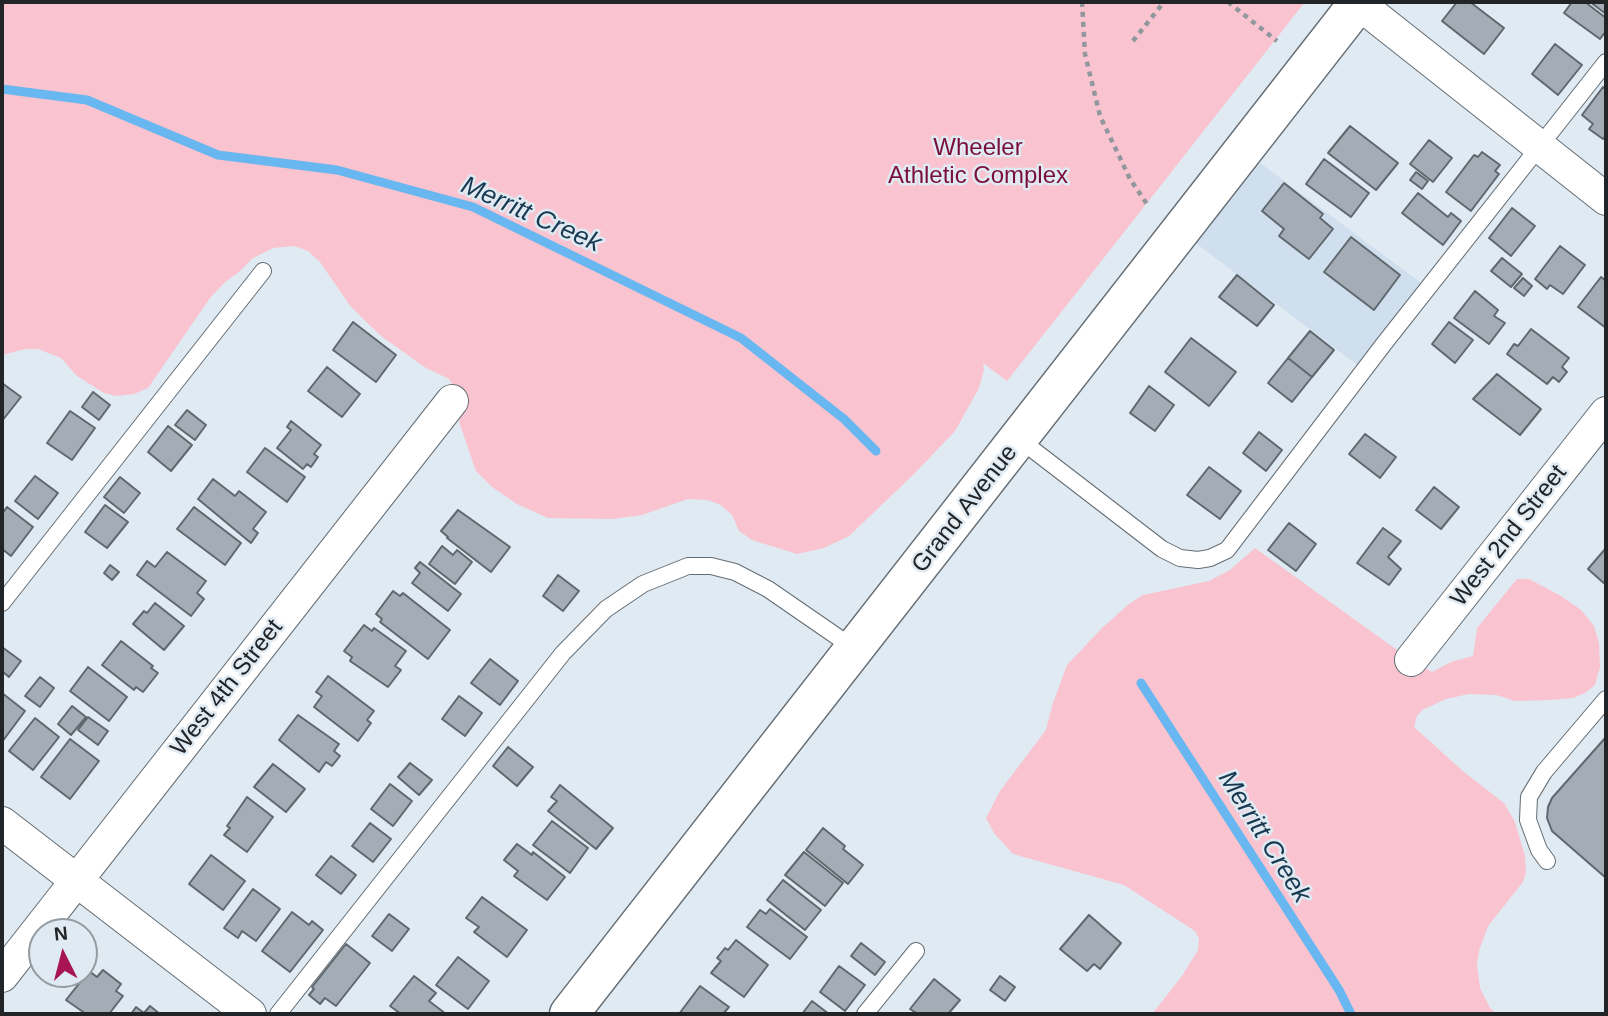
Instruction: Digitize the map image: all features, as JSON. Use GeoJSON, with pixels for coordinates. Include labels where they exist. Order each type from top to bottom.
{"type":"FeatureCollection","features":[{"type":"Feature","properties":{"kind":"main road","name":"Grand Avenue"},"geometry":{"type":"LineString","coordinates":[[569,1014],[1358,3]]}},
{"type":"Feature","properties":{"kind":"street"},"geometry":{"type":"LineString","coordinates":[[1358,3],[1606,199]]}},
{"type":"Feature","properties":{"kind":"street","name":"West 4th Street"},"geometry":{"type":"LineString","coordinates":[[2,976],[452,401]]}},
{"type":"Feature","properties":{"kind":"street","name":"West 2nd Street"},"geometry":{"type":"LineString","coordinates":[[1411,660],[1606,413]]}},
{"type":"Feature","properties":{"kind":"street"},"geometry":{"type":"LineString","coordinates":[[2,823],[250,1014]]}},
{"type":"Feature","properties":{"kind":"lane"},"geometry":{"type":"LineString","coordinates":[[1019,439],[1162,549],[1180,558],[1198,560],[1227,550],[1383,345],[1606,62]]}},
{"type":"Feature","properties":{"kind":"lane"},"geometry":{"type":"LineString","coordinates":[[2,603],[263,271]]}},
{"type":"Feature","properties":{"kind":"lane"},"geometry":{"type":"LineString","coordinates":[[278,1014],[563,653],[600,614],[643,584],[688,566],[711,566],[735,572],[768,589],[855,649]]}},
{"type":"Feature","properties":{"kind":"lane"},"geometry":{"type":"LineString","coordinates":[[1547,861],[1539,850],[1528,820],[1529,797],[1544,772],[1606,698]]}},
{"type":"Feature","properties":{"kind":"lane"},"geometry":{"type":"LineString","coordinates":[[865,1014],[916,951]]}},
{"type":"Feature","properties":{"kind":"path"},"geometry":{"type":"LineString","coordinates":[[1082,2],[1085,54],[1100,116],[1129,179],[1149,207]]}},
{"type":"Feature","properties":{"kind":"path"},"geometry":{"type":"LineString","coordinates":[[1133,41],[1164,2]]}},
{"type":"Feature","properties":{"kind":"path"},"geometry":{"type":"LineString","coordinates":[[1228,2],[1278,41]]}},
{"type":"Feature","properties":{"kind":"shaded area"},"geometry":{"type":"Polygon","coordinates":[[[1244,151],[1429,289],[1364,370],[1181,232],[1244,151]]]}},
{"type":"Feature","properties":{"kind":"green space","name":"Wheeler Athletic Complex"},"geometry":{"type":"Polygon","coordinates":[[[2,2],[1305,2],[1007,381],[983,363],[984,370],[978,390],[955,431],[913,475],[849,536],[824,548],[797,554],[752,540],[739,531],[732,515],[721,505],[707,500],[688,499],[642,515],[612,519],[548,518],[517,504],[492,487],[476,471],[459,422],[461,403],[449,379],[426,368],[381,336],[351,307],[320,262],[308,251],[294,246],[273,248],[253,258],[225,282],[210,298],[148,388],[134,394],[116,396],[104,393],[77,376],[61,358],[38,349],[25,349],[2,355],[2,2]]]}},
{"type":"Feature","properties":{"kind":"green space"},"geometry":{"type":"Polygon","coordinates":[[[1255,548],[1411,660],[1432,672],[1451,662],[1473,656],[1477,628],[1517,579],[1529,579],[1561,596],[1581,610],[1594,626],[1599,643],[1600,667],[1595,685],[1585,693],[1573,698],[1515,701],[1496,695],[1469,694],[1446,699],[1422,710],[1414,727],[1464,772],[1504,803],[1515,822],[1525,856],[1526,872],[1523,882],[1488,926],[1479,951],[1477,964],[1480,988],[1490,1008],[1497,1014],[1152,1014],[1182,976],[1198,950],[1199,939],[1195,931],[1124,885],[1013,854],[994,833],[986,818],[1000,791],[1046,730],[1067,665],[1102,628],[1143,595],[1209,581],[1230,570],[1255,548]]]}},
{"type":"Feature","properties":{"kind":"building"},"geometry":{"type":"Polygon","coordinates":[[[1457,2],[1470,2],[1504,28],[1484,54],[1442,21],[1457,2]]]}},
{"type":"Feature","properties":{"kind":"building"},"geometry":{"type":"Polygon","coordinates":[[[1572,2],[1585,2],[1606,18],[1606,31],[1600,39],[1564,13],[1572,2]]]}},
{"type":"Feature","properties":{"kind":"building"},"geometry":{"type":"Polygon","coordinates":[[[1590,2],[1606,2],[1606,14],[1590,2]]]}},
{"type":"Feature","properties":{"kind":"building"},"geometry":{"type":"Polygon","coordinates":[[[1555,44],[1582,65],[1558,95],[1532,74],[1555,44]]]}},
{"type":"Feature","properties":{"kind":"building"},"geometry":{"type":"Polygon","coordinates":[[[1603,87],[1606,90],[1606,135],[1603,139],[1589,129],[1593,124],[1582,115],[1603,87]]]}},
{"type":"Feature","properties":{"kind":"building"},"geometry":{"type":"Polygon","coordinates":[[[1350,126],[1398,163],[1376,190],[1328,153],[1350,126]]]}},
{"type":"Feature","properties":{"kind":"building"},"geometry":{"type":"Polygon","coordinates":[[[1429,140],[1452,158],[1433,182],[1410,164],[1429,140]]]}},
{"type":"Feature","properties":{"kind":"building"},"geometry":{"type":"Polygon","coordinates":[[[1482,152],[1500,165],[1495,171],[1499,174],[1471,211],[1446,192],[1474,155],[1478,157],[1482,152]]]}},
{"type":"Feature","properties":{"kind":"building"},"geometry":{"type":"Polygon","coordinates":[[[1324,159],[1369,193],[1351,217],[1306,184],[1324,159]]]}},
{"type":"Feature","properties":{"kind":"building"},"geometry":{"type":"Polygon","coordinates":[[[1416,172],[1428,181],[1422,189],[1410,180],[1416,172]]]}},
{"type":"Feature","properties":{"kind":"building"},"geometry":{"type":"Polygon","coordinates":[[[1284,183],[1323,214],[1320,218],[1333,229],[1309,259],[1279,236],[1284,229],[1262,211],[1284,183]]]}},
{"type":"Feature","properties":{"kind":"building"},"geometry":{"type":"Polygon","coordinates":[[[1418,193],[1448,217],[1451,213],[1461,221],[1443,245],[1402,213],[1418,193]]]}},
{"type":"Feature","properties":{"kind":"building"},"geometry":{"type":"Polygon","coordinates":[[[1512,208],[1535,226],[1511,256],[1489,238],[1512,208]]]}},
{"type":"Feature","properties":{"kind":"building"},"geometry":{"type":"Polygon","coordinates":[[[1351,237],[1400,275],[1374,310],[1324,272],[1351,237]]]}},
{"type":"Feature","properties":{"kind":"building"},"geometry":{"type":"Polygon","coordinates":[[[1560,246],[1585,265],[1563,294],[1550,285],[1547,289],[1535,279],[1560,246]]]}},
{"type":"Feature","properties":{"kind":"building"},"geometry":{"type":"Polygon","coordinates":[[[1502,258],[1522,274],[1511,287],[1491,271],[1502,258]]]}},
{"type":"Feature","properties":{"kind":"building"},"geometry":{"type":"Polygon","coordinates":[[[1237,275],[1274,305],[1257,326],[1219,297],[1237,275]]]}},
{"type":"Feature","properties":{"kind":"building"},"geometry":{"type":"Polygon","coordinates":[[[1601,277],[1606,281],[1606,328],[1578,307],[1601,277]]]}},
{"type":"Feature","properties":{"kind":"building"},"geometry":{"type":"Polygon","coordinates":[[[1523,278],[1532,286],[1524,296],[1514,288],[1523,278]]]}},
{"type":"Feature","properties":{"kind":"building"},"geometry":{"type":"Polygon","coordinates":[[[1475,291],[1498,310],[1494,316],[1505,323],[1489,344],[1454,318],[1475,291]]]}},
{"type":"Feature","properties":{"kind":"building"},"geometry":{"type":"Polygon","coordinates":[[[353,322],[396,355],[376,382],[333,350],[353,322]]]}},
{"type":"Feature","properties":{"kind":"building"},"geometry":{"type":"Polygon","coordinates":[[[1449,322],[1473,340],[1455,363],[1432,344],[1449,322]]]}},
{"type":"Feature","properties":{"kind":"building"},"geometry":{"type":"Polygon","coordinates":[[[1531,329],[1569,358],[1562,367],[1567,372],[1559,382],[1553,377],[1547,384],[1507,354],[1514,344],[1518,346],[1531,329]]]}},
{"type":"Feature","properties":{"kind":"building"},"geometry":{"type":"Polygon","coordinates":[[[1310,331],[1334,350],[1312,377],[1288,358],[1310,331]]]}},
{"type":"Feature","properties":{"kind":"building"},"geometry":{"type":"Polygon","coordinates":[[[1191,338],[1236,372],[1209,406],[1165,372],[1191,338]]]}},
{"type":"Feature","properties":{"kind":"building"},"geometry":{"type":"Polygon","coordinates":[[[1288,358],[1312,377],[1292,402],[1268,383],[1288,358]]]}},
{"type":"Feature","properties":{"kind":"building"},"geometry":{"type":"Polygon","coordinates":[[[327,367],[360,394],[342,417],[308,391],[327,367]]]}},
{"type":"Feature","properties":{"kind":"building"},"geometry":{"type":"Polygon","coordinates":[[[1497,374],[1541,409],[1520,435],[1473,399],[1497,374]]]}},
{"type":"Feature","properties":{"kind":"building"},"geometry":{"type":"Polygon","coordinates":[[[2,383],[21,397],[2,421],[2,383]]]}},
{"type":"Feature","properties":{"kind":"building"},"geometry":{"type":"Polygon","coordinates":[[[1149,386],[1174,405],[1155,431],[1130,413],[1149,386]]]}},
{"type":"Feature","properties":{"kind":"building"},"geometry":{"type":"Polygon","coordinates":[[[93,392],[110,405],[99,420],[82,407],[93,392]]]}},
{"type":"Feature","properties":{"kind":"building"},"geometry":{"type":"Polygon","coordinates":[[[187,410],[206,425],[195,440],[175,425],[187,410]]]}},
{"type":"Feature","properties":{"kind":"building"},"geometry":{"type":"Polygon","coordinates":[[[70,411],[95,428],[72,460],[47,443],[70,411]]]}},
{"type":"Feature","properties":{"kind":"building"},"geometry":{"type":"Polygon","coordinates":[[[291,421],[321,445],[314,454],[318,457],[311,467],[307,464],[303,469],[277,448],[291,430],[287,427],[291,421]]]}},
{"type":"Feature","properties":{"kind":"building"},"geometry":{"type":"Polygon","coordinates":[[[168,426],[192,445],[171,471],[148,452],[168,426]]]}},
{"type":"Feature","properties":{"kind":"building"},"geometry":{"type":"Polygon","coordinates":[[[1259,432],[1282,450],[1266,471],[1243,453],[1259,432]]]}},
{"type":"Feature","properties":{"kind":"building"},"geometry":{"type":"Polygon","coordinates":[[[1365,434],[1396,457],[1380,478],[1349,454],[1365,434]]]}},
{"type":"Feature","properties":{"kind":"building"},"geometry":{"type":"Polygon","coordinates":[[[265,448],[305,477],[287,502],[247,472],[265,448]]]}},
{"type":"Feature","properties":{"kind":"building"},"geometry":{"type":"Polygon","coordinates":[[[1209,467],[1241,491],[1220,519],[1187,495],[1209,467]]]}},
{"type":"Feature","properties":{"kind":"building"},"geometry":{"type":"Polygon","coordinates":[[[35,476],[58,493],[38,519],[15,501],[35,476]]]}},
{"type":"Feature","properties":{"kind":"building"},"geometry":{"type":"Polygon","coordinates":[[[120,477],[140,493],[124,513],[104,497],[120,477]]]}},
{"type":"Feature","properties":{"kind":"building"},"geometry":{"type":"Polygon","coordinates":[[[213,479],[235,496],[239,491],[266,512],[253,529],[258,533],[251,543],[198,499],[213,479]]]}},
{"type":"Feature","properties":{"kind":"building"},"geometry":{"type":"Polygon","coordinates":[[[1434,487],[1459,507],[1441,529],[1416,510],[1434,487]]]}},
{"type":"Feature","properties":{"kind":"building"},"geometry":{"type":"Polygon","coordinates":[[[105,505],[128,522],[107,548],[85,532],[105,505]]]}},
{"type":"Feature","properties":{"kind":"building"},"geometry":{"type":"Polygon","coordinates":[[[7,507],[33,527],[11,556],[2,549],[2,514],[7,507]]]}},
{"type":"Feature","properties":{"kind":"building"},"geometry":{"type":"Polygon","coordinates":[[[194,507],[241,543],[225,565],[177,529],[194,507]]]}},
{"type":"Feature","properties":{"kind":"building"},"geometry":{"type":"Polygon","coordinates":[[[458,510],[510,547],[491,572],[441,531],[458,510]]]}},
{"type":"Feature","properties":{"kind":"building"},"geometry":{"type":"Polygon","coordinates":[[[1289,523],[1316,544],[1296,571],[1268,550],[1289,523]]]}},
{"type":"Feature","properties":{"kind":"building"},"geometry":{"type":"Polygon","coordinates":[[[1383,528],[1401,541],[1388,557],[1401,569],[1389,585],[1357,563],[1383,528]]]}},
{"type":"Feature","properties":{"kind":"building"},"geometry":{"type":"Polygon","coordinates":[[[442,546],[453,555],[457,550],[472,562],[455,584],[429,564],[442,546]]]}},
{"type":"Feature","properties":{"kind":"building"},"geometry":{"type":"Polygon","coordinates":[[[1606,548],[1606,585],[1588,569],[1606,548]]]}},
{"type":"Feature","properties":{"kind":"building"},"geometry":{"type":"Polygon","coordinates":[[[167,552],[206,581],[197,593],[204,599],[191,616],[137,575],[147,561],[155,567],[167,552]]]}},
{"type":"Feature","properties":{"kind":"building"},"geometry":{"type":"Polygon","coordinates":[[[420,562],[461,594],[448,611],[412,583],[420,573],[415,568],[420,562]]]}},
{"type":"Feature","properties":{"kind":"building"},"geometry":{"type":"Polygon","coordinates":[[[110,565],[119,572],[112,580],[104,573],[110,565]]]}},
{"type":"Feature","properties":{"kind":"building"},"geometry":{"type":"Polygon","coordinates":[[[558,575],[579,591],[563,611],[543,596],[558,575]]]}},
{"type":"Feature","properties":{"kind":"building"},"geometry":{"type":"Polygon","coordinates":[[[393,591],[400,596],[403,593],[450,630],[428,659],[380,622],[382,619],[376,614],[393,591]]]}},
{"type":"Feature","properties":{"kind":"building"},"geometry":{"type":"Polygon","coordinates":[[[155,603],[184,626],[164,650],[133,624],[155,603]]]}},
{"type":"Feature","properties":{"kind":"building"},"geometry":{"type":"Polygon","coordinates":[[[364,625],[372,631],[374,628],[406,651],[395,666],[401,670],[388,687],[350,661],[352,657],[344,651],[364,625]]]}},
{"type":"Feature","properties":{"kind":"building"},"geometry":{"type":"Polygon","coordinates":[[[121,641],[158,673],[143,692],[136,687],[134,690],[102,665],[121,641]]]}},
{"type":"Feature","properties":{"kind":"building"},"geometry":{"type":"Polygon","coordinates":[[[2,647],[21,661],[9,677],[2,671],[2,647]]]}},
{"type":"Feature","properties":{"kind":"building"},"geometry":{"type":"Polygon","coordinates":[[[490,659],[518,681],[500,705],[471,683],[490,659]]]}},
{"type":"Feature","properties":{"kind":"building"},"geometry":{"type":"Polygon","coordinates":[[[88,667],[127,697],[109,721],[70,691],[88,667]]]}},
{"type":"Feature","properties":{"kind":"building"},"geometry":{"type":"Polygon","coordinates":[[[328,676],[374,711],[367,720],[371,723],[358,741],[314,707],[322,696],[316,692],[328,676]]]}},
{"type":"Feature","properties":{"kind":"building"},"geometry":{"type":"Polygon","coordinates":[[[40,677],[54,688],[40,707],[25,696],[40,677]]]}},
{"type":"Feature","properties":{"kind":"building"},"geometry":{"type":"Polygon","coordinates":[[[2,693],[25,711],[2,742],[2,693]]]}},
{"type":"Feature","properties":{"kind":"building"},"geometry":{"type":"Polygon","coordinates":[[[459,696],[482,713],[465,736],[442,719],[459,696]]]}},
{"type":"Feature","properties":{"kind":"building"},"geometry":{"type":"Polygon","coordinates":[[[72,706],[86,717],[71,735],[58,724],[72,706]]]}},
{"type":"Feature","properties":{"kind":"building"},"geometry":{"type":"Polygon","coordinates":[[[298,715],[339,744],[334,751],[340,756],[332,766],[326,762],[319,772],[279,740],[298,715]]]}},
{"type":"Feature","properties":{"kind":"building"},"geometry":{"type":"Polygon","coordinates":[[[88,717],[108,731],[98,745],[78,730],[88,717]]]}},
{"type":"Feature","properties":{"kind":"building"},"geometry":{"type":"Polygon","coordinates":[[[35,718],[59,737],[33,770],[9,751],[35,718]]]}},
{"type":"Feature","properties":{"kind":"building"},"geometry":{"type":"Polygon","coordinates":[[[1606,737],[1606,878],[1552,831],[1547,818],[1552,798],[1606,737]]]}},
{"type":"Feature","properties":{"kind":"building"},"geometry":{"type":"Polygon","coordinates":[[[70,739],[99,761],[70,799],[41,777],[70,739]]]}},
{"type":"Feature","properties":{"kind":"building"},"geometry":{"type":"Polygon","coordinates":[[[508,747],[533,767],[517,786],[493,766],[508,747]]]}},
{"type":"Feature","properties":{"kind":"building"},"geometry":{"type":"Polygon","coordinates":[[[410,763],[432,780],[419,795],[398,777],[410,763]]]}},
{"type":"Feature","properties":{"kind":"building"},"geometry":{"type":"Polygon","coordinates":[[[273,764],[305,789],[286,812],[254,787],[273,764]]]}},
{"type":"Feature","properties":{"kind":"building"},"geometry":{"type":"Polygon","coordinates":[[[390,784],[412,801],[393,826],[371,809],[390,784]]]}},
{"type":"Feature","properties":{"kind":"building"},"geometry":{"type":"Polygon","coordinates":[[[560,785],[613,828],[596,849],[548,811],[557,801],[551,797],[560,785]]]}},
{"type":"Feature","properties":{"kind":"building"},"geometry":{"type":"Polygon","coordinates":[[[247,797],[273,817],[247,852],[224,835],[247,797]]]}},
{"type":"Feature","properties":{"kind":"building"},"geometry":{"type":"Polygon","coordinates":[[[552,821],[588,848],[570,873],[533,845],[552,821]]]}},
{"type":"Feature","properties":{"kind":"building"},"geometry":{"type":"Polygon","coordinates":[[[370,823],[391,839],[373,862],[352,846],[370,823]]]}},
{"type":"Feature","properties":{"kind":"building"},"geometry":{"type":"Polygon","coordinates":[[[823,828],[863,865],[848,884],[806,850],[823,828]]]}},
{"type":"Feature","properties":{"kind":"building"},"geometry":{"type":"Polygon","coordinates":[[[517,844],[532,855],[533,852],[565,877],[547,900],[514,876],[518,871],[504,860],[517,844]]]}},
{"type":"Feature","properties":{"kind":"building"},"geometry":{"type":"Polygon","coordinates":[[[804,852],[843,883],[825,906],[785,875],[804,852]]]}},
{"type":"Feature","properties":{"kind":"building"},"geometry":{"type":"Polygon","coordinates":[[[211,855],[245,881],[223,910],[189,884],[211,855]]]}},
{"type":"Feature","properties":{"kind":"building"},"geometry":{"type":"Polygon","coordinates":[[[331,856],[356,875],[341,894],[316,875],[331,856]]]}},
{"type":"Feature","properties":{"kind":"building"},"geometry":{"type":"Polygon","coordinates":[[[783,880],[821,910],[805,930],[767,900],[783,880]]]}},
{"type":"Feature","properties":{"kind":"building"},"geometry":{"type":"Polygon","coordinates":[[[253,889],[280,909],[256,941],[242,931],[238,938],[224,928],[253,889]]]}},
{"type":"Feature","properties":{"kind":"building"},"geometry":{"type":"Polygon","coordinates":[[[482,897],[527,930],[507,957],[474,932],[479,927],[466,918],[482,897]]]}},
{"type":"Feature","properties":{"kind":"building"},"geometry":{"type":"Polygon","coordinates":[[[770,909],[807,937],[790,959],[747,927],[760,910],[766,914],[770,909]]]}},
{"type":"Feature","properties":{"kind":"building"},"geometry":{"type":"Polygon","coordinates":[[[292,912],[309,925],[312,921],[323,930],[290,972],[262,951],[292,912]]]}},
{"type":"Feature","properties":{"kind":"building"},"geometry":{"type":"Polygon","coordinates":[[[389,914],[409,929],[392,951],[372,936],[389,914]]]}},
{"type":"Feature","properties":{"kind":"building"},"geometry":{"type":"Polygon","coordinates":[[[1089,915],[1121,943],[1100,969],[1094,964],[1087,971],[1060,949],[1089,915]]]}},
{"type":"Feature","properties":{"kind":"building"},"geometry":{"type":"Polygon","coordinates":[[[736,940],[768,965],[744,997],[711,973],[721,961],[717,958],[736,940]]]}},
{"type":"Feature","properties":{"kind":"building"},"geometry":{"type":"Polygon","coordinates":[[[861,943],[885,962],[875,975],[851,956],[861,943]]]}},
{"type":"Feature","properties":{"kind":"building"},"geometry":{"type":"Polygon","coordinates":[[[346,944],[370,963],[336,1006],[325,998],[320,1004],[309,995],[314,989],[312,987],[346,944]]]}},
{"type":"Feature","properties":{"kind":"building"},"geometry":{"type":"Polygon","coordinates":[[[458,957],[489,981],[468,1009],[436,985],[458,957]]]}},
{"type":"Feature","properties":{"kind":"building"},"geometry":{"type":"Polygon","coordinates":[[[839,966],[865,985],[845,1011],[820,992],[839,966]]]}},
{"type":"Feature","properties":{"kind":"building"},"geometry":{"type":"Polygon","coordinates":[[[103,970],[121,984],[116,991],[123,996],[109,1014],[86,1014],[66,1000],[76,988],[98,988],[98,976],[103,970]]]}},
{"type":"Feature","properties":{"kind":"building"},"geometry":{"type":"Polygon","coordinates":[[[414,976],[436,993],[429,1001],[446,1014],[401,1014],[390,1006],[414,976]]]}},
{"type":"Feature","properties":{"kind":"building"},"geometry":{"type":"Polygon","coordinates":[[[1000,976],[1015,987],[1005,1001],[990,990],[1000,976]]]}},
{"type":"Feature","properties":{"kind":"building"},"geometry":{"type":"Polygon","coordinates":[[[934,979],[960,1000],[948,1014],[918,1014],[910,1009],[934,979]]]}},
{"type":"Feature","properties":{"kind":"building"},"geometry":{"type":"Polygon","coordinates":[[[700,986],[729,1007],[723,1014],[679,1014],[700,986]]]}},
{"type":"Feature","properties":{"kind":"building"},"geometry":{"type":"Polygon","coordinates":[[[812,1001],[829,1014],[802,1014],[812,1001]]]}},
{"type":"Feature","properties":{"kind":"building"},"geometry":{"type":"Polygon","coordinates":[[[150,1006],[160,1014],[131,1014],[136,1007],[144,1013],[150,1006]]]}},
{"type":"Feature","properties":{"kind":"waterway","name":"Merritt Creek"},"geometry":{"type":"LineString","coordinates":[[2,89],[87,100],[218,155],[337,170],[473,207],[741,338],[844,419],[876,451]]}},
{"type":"Feature","properties":{"kind":"waterway","name":"Merritt Creek"},"geometry":{"type":"LineString","coordinates":[[1141,683],[1339,990],[1351,1014]]}}]}
